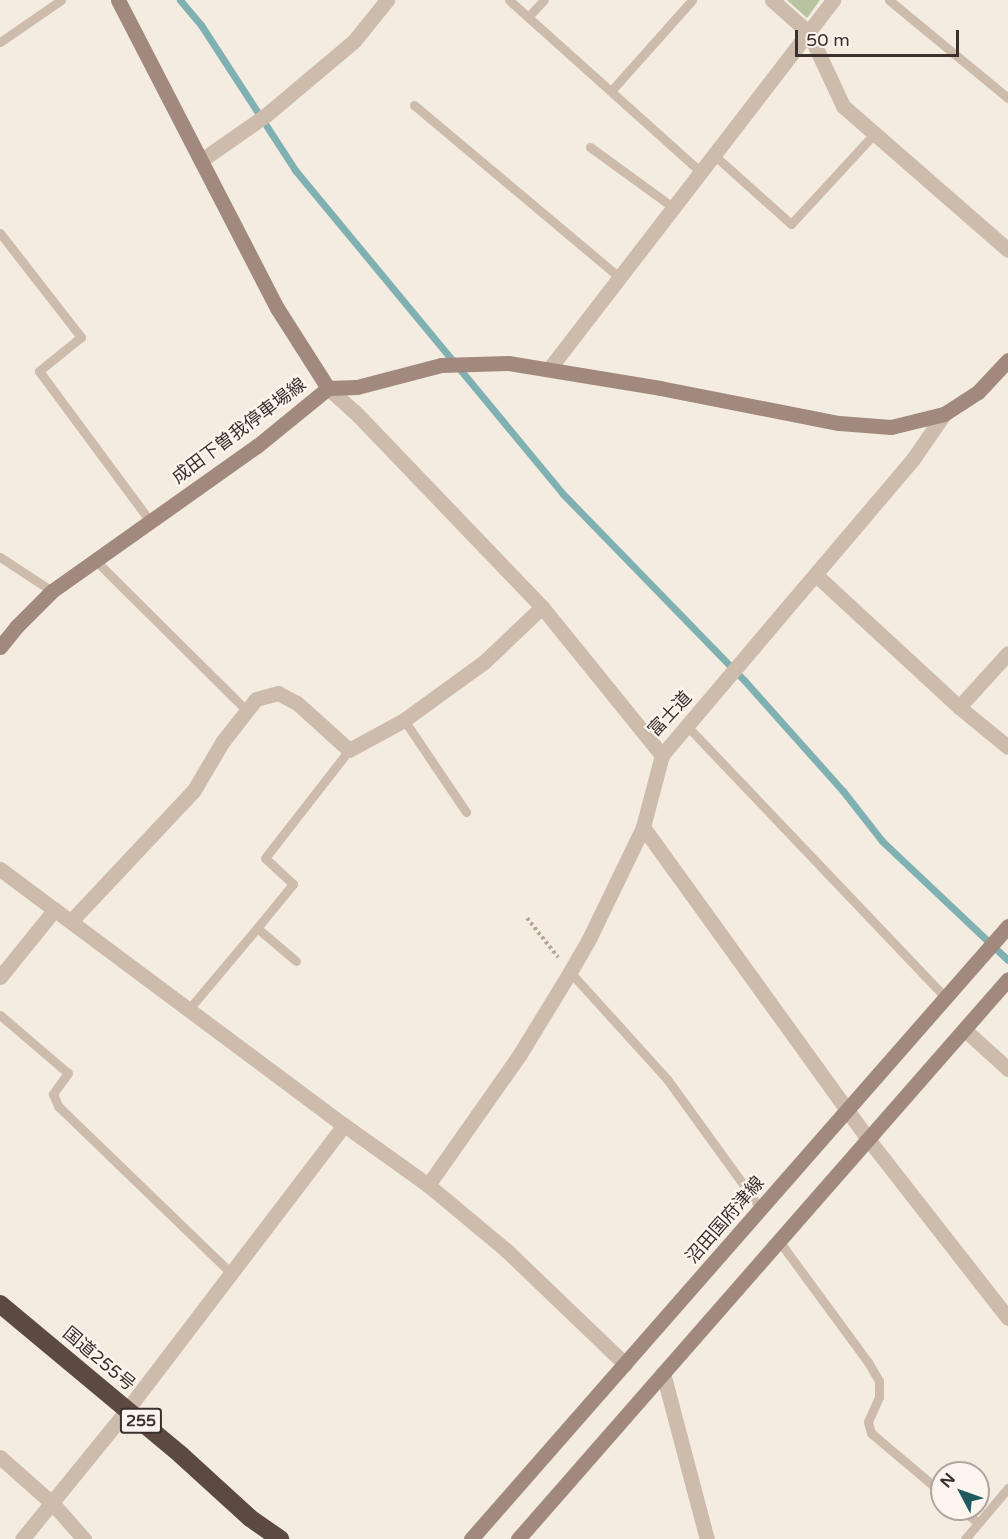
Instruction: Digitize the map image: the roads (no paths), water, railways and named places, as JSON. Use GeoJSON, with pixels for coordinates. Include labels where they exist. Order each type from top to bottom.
{"type":"FeatureCollection","features":[{"type":"Feature","properties":{"kind":"highway","name":"国道255号"},"geometry":{"type":"LineString","coordinates":[[0,1304],[128,1410],[250,1518],[280,1539]]}},
{"type":"Feature","properties":{"kind":"main road","name":"成田下曽我停車場線"},"geometry":{"type":"LineString","coordinates":[[0,647],[16,626],[52,591],[256,446],[328,388],[277,308],[203,159],[118,0]]}},
{"type":"Feature","properties":{"kind":"main road","name":"富士道"},"geometry":{"type":"LineString","coordinates":[[944,414],[978,392],[1008,360]]}},
{"type":"Feature","properties":{"kind":"main road"},"geometry":{"type":"LineString","coordinates":[[328,388],[357,387],[441,365],[508,363],[839,423],[891,427],[944,414]]}},
{"type":"Feature","properties":{"kind":"main road","name":"沼田国府津線"},"geometry":{"type":"LineString","coordinates":[[471,1539],[1005,929]]}},
{"type":"Feature","properties":{"kind":"main road"},"geometry":{"type":"LineString","coordinates":[[518,1539],[1008,980]]}},
{"type":"Feature","properties":{"kind":"street"},"geometry":{"type":"LineString","coordinates":[[203,159],[261,119],[354,41],[387,0]]}},
{"type":"Feature","properties":{"kind":"street"},"geometry":{"type":"LineString","coordinates":[[772,0],[809,33],[843,106],[1008,250]]}},
{"type":"Feature","properties":{"kind":"street"},"geometry":{"type":"LineString","coordinates":[[549,369],[833,0]]}},
{"type":"Feature","properties":{"kind":"street","name":"富士道"},"geometry":{"type":"LineString","coordinates":[[328,388],[356,412],[542,607],[663,755],[913,459],[944,414]]}},
{"type":"Feature","properties":{"kind":"street"},"geometry":{"type":"LineString","coordinates":[[816,575],[960,707],[1008,747]]}},
{"type":"Feature","properties":{"kind":"street"},"geometry":{"type":"LineString","coordinates":[[72,920],[194,790],[222,741],[245,709],[256,699],[278,693],[297,703],[349,750],[404,720],[484,662],[542,607]]}},
{"type":"Feature","properties":{"kind":"street"},"geometry":{"type":"LineString","coordinates":[[960,707],[1008,653]]}},
{"type":"Feature","properties":{"kind":"street"},"geometry":{"type":"LineString","coordinates":[[428,1185],[520,1054],[588,941],[643,827],[663,755]]}},
{"type":"Feature","properties":{"kind":"street"},"geometry":{"type":"LineString","coordinates":[[643,827],[849,1109],[868,1139],[1008,1318]]}},
{"type":"Feature","properties":{"kind":"street"},"geometry":{"type":"LineString","coordinates":[[0,869],[428,1185],[506,1250],[625,1364]]}},
{"type":"Feature","properties":{"kind":"street"},"geometry":{"type":"LineString","coordinates":[[0,977],[55,909]]}},
{"type":"Feature","properties":{"kind":"street"},"geometry":{"type":"LineString","coordinates":[[965,1030],[1008,1069]]}},
{"type":"Feature","properties":{"kind":"street"},"geometry":{"type":"LineString","coordinates":[[22,1539],[128,1410],[344,1125]]}},
{"type":"Feature","properties":{"kind":"street"},"geometry":{"type":"LineString","coordinates":[[663,1373],[708,1539]]}},
{"type":"Feature","properties":{"kind":"street"},"geometry":{"type":"LineString","coordinates":[[0,1458],[53,1504],[84,1539]]}},
{"type":"Feature","properties":{"kind":"lane"},"geometry":{"type":"LineString","coordinates":[[0,42],[61,0]]}},
{"type":"Feature","properties":{"kind":"lane"},"geometry":{"type":"LineString","coordinates":[[509,0],[702,173]]}},
{"type":"Feature","properties":{"kind":"lane"},"geometry":{"type":"LineString","coordinates":[[528,17],[544,0]]}},
{"type":"Feature","properties":{"kind":"lane"},"geometry":{"type":"LineString","coordinates":[[611,91],[692,0]]}},
{"type":"Feature","properties":{"kind":"lane"},"geometry":{"type":"LineString","coordinates":[[889,0],[1008,98]]}},
{"type":"Feature","properties":{"kind":"lane"},"geometry":{"type":"LineString","coordinates":[[414,105],[620,278]]}},
{"type":"Feature","properties":{"kind":"lane"},"geometry":{"type":"LineString","coordinates":[[715,156],[791,224],[875,134]]}},
{"type":"Feature","properties":{"kind":"lane"},"geometry":{"type":"LineString","coordinates":[[590,147],[675,208]]}},
{"type":"Feature","properties":{"kind":"lane"},"geometry":{"type":"LineString","coordinates":[[0,233],[81,337],[39,371],[150,521]]}},
{"type":"Feature","properties":{"kind":"lane"},"geometry":{"type":"LineString","coordinates":[[0,557],[52,591]]}},
{"type":"Feature","properties":{"kind":"lane"},"geometry":{"type":"LineString","coordinates":[[95,560],[245,709]]}},
{"type":"Feature","properties":{"kind":"lane"},"geometry":{"type":"LineString","coordinates":[[404,720],[466,812]]}},
{"type":"Feature","properties":{"kind":"lane"},"geometry":{"type":"LineString","coordinates":[[687,726],[945,997]]}},
{"type":"Feature","properties":{"kind":"lane"},"geometry":{"type":"LineString","coordinates":[[189,1008],[293,884],[265,858],[349,750]]}},
{"type":"Feature","properties":{"kind":"lane"},"geometry":{"type":"LineString","coordinates":[[257,928],[296,961]]}},
{"type":"Feature","properties":{"kind":"lane"},"geometry":{"type":"LineString","coordinates":[[570,972],[667,1079],[760,1209]]}},
{"type":"Feature","properties":{"kind":"lane"},"geometry":{"type":"LineString","coordinates":[[0,1015],[68,1073],[53,1094],[58,1106],[231,1273]]}},
{"type":"Feature","properties":{"kind":"lane"},"geometry":{"type":"LineString","coordinates":[[779,1241],[868,1362],[879,1381],[879,1396],[868,1422],[872,1433],[930,1483]]}},
{"type":"Feature","properties":{"kind":"lane"},"geometry":{"type":"LineString","coordinates":[[965,1539],[1008,1488]]}},
{"type":"Feature","properties":{"kind":"waterway"},"geometry":{"type":"LineString","coordinates":[[180,0],[201,25],[295,170],[563,494],[744,680],[843,791],[882,841],[1008,960]]}}]}
